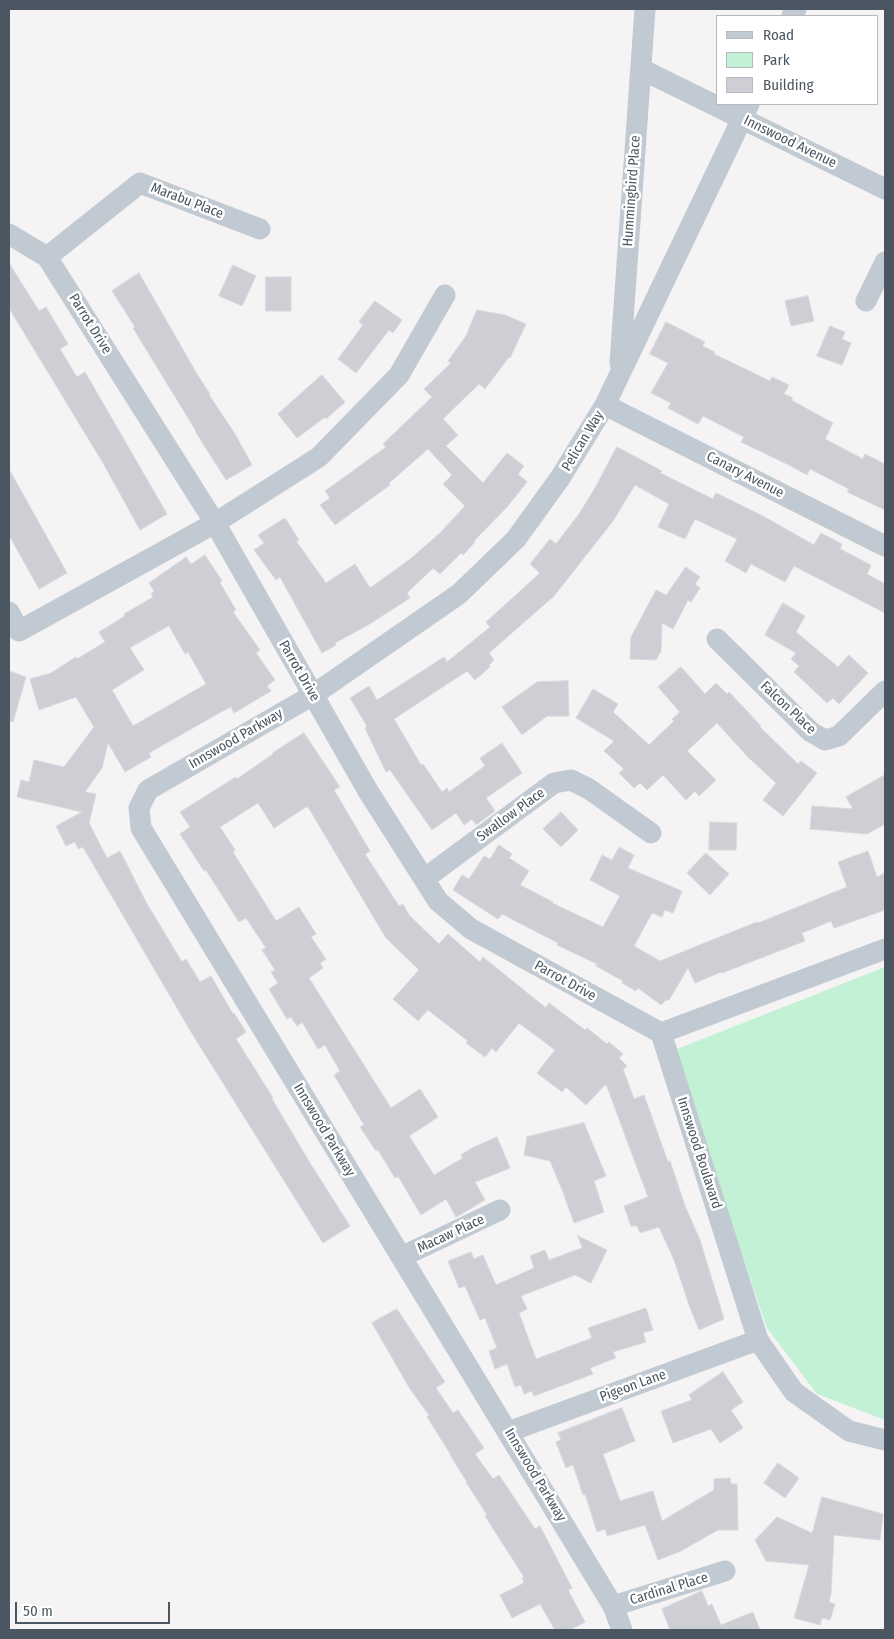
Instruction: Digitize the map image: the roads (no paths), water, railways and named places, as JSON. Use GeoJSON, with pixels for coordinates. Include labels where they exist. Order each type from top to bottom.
{"type":"FeatureCollection","features":[{"type":"Feature","properties":{"kind":"street","name":"Hummingbird Place"},"geometry":{"type":"LineString","coordinates":[[619,374],[645,9]]}},
{"type":"Feature","properties":{"kind":"street","name":"Innswood Avenue"},"geometry":{"type":"LineString","coordinates":[[640,69],[716,99]]}},
{"type":"Feature","properties":{"kind":"street","name":"Innswood Avenue"},"geometry":{"type":"LineString","coordinates":[[730,105],[745,111],[885,189]]}},
{"type":"Feature","properties":{"kind":"street","name":"Pelican Way"},"geometry":{"type":"LineString","coordinates":[[313,695],[459,594],[516,540],[560,478],[605,405],[745,111]]}},
{"type":"Feature","properties":{"kind":"street","name":"Marabu Place"},"geometry":{"type":"LineString","coordinates":[[48,257],[140,183],[260,229]]}},
{"type":"Feature","properties":{"kind":"street","name":"Parrot Drive"},"geometry":{"type":"LineString","coordinates":[[9,234],[48,257],[215,523],[368,791],[438,901],[471,929],[661,1033]]}},
{"type":"Feature","properties":{"kind":"street"},"geometry":{"type":"LineString","coordinates":[[866,301],[885,262]]}},
{"type":"Feature","properties":{"kind":"street"},"geometry":{"type":"LineString","coordinates":[[14,622],[215,523],[319,457],[399,375],[445,296]]}},
{"type":"Feature","properties":{"kind":"street","name":"Canary Avenue"},"geometry":{"type":"LineString","coordinates":[[605,405],[885,546]]}},
{"type":"Feature","properties":{"kind":"street","name":"Falcon Place"},"geometry":{"type":"LineString","coordinates":[[717,639],[811,732],[825,740],[839,736],[885,690]]}},
{"type":"Feature","properties":{"kind":"street","name":"Innswood Parkway"},"geometry":{"type":"LineString","coordinates":[[313,695],[148,790],[139,808],[141,828],[613,1606],[622,1630]]}},
{"type":"Feature","properties":{"kind":"street","name":"Swallow Place"},"geometry":{"type":"LineString","coordinates":[[424,879],[554,783],[571,780],[589,789],[651,834]]}},
{"type":"Feature","properties":{"kind":"street"},"geometry":{"type":"LineString","coordinates":[[661,1033],[885,949]]}},
{"type":"Feature","properties":{"kind":"street","name":"Innswood Boulavard"},"geometry":{"type":"LineString","coordinates":[[661,1033],[758,1340],[794,1392],[849,1431],[885,1440]]}},
{"type":"Feature","properties":{"kind":"street","name":"Macaw Place"},"geometry":{"type":"LineString","coordinates":[[401,1257],[500,1210]]}},
{"type":"Feature","properties":{"kind":"street","name":"Pigeon Lane"},"geometry":{"type":"LineString","coordinates":[[508,1432],[758,1340]]}},
{"type":"Feature","properties":{"kind":"street","name":"Cardinal Place"},"geometry":{"type":"LineString","coordinates":[[613,1606],[725,1571]]}}]}
